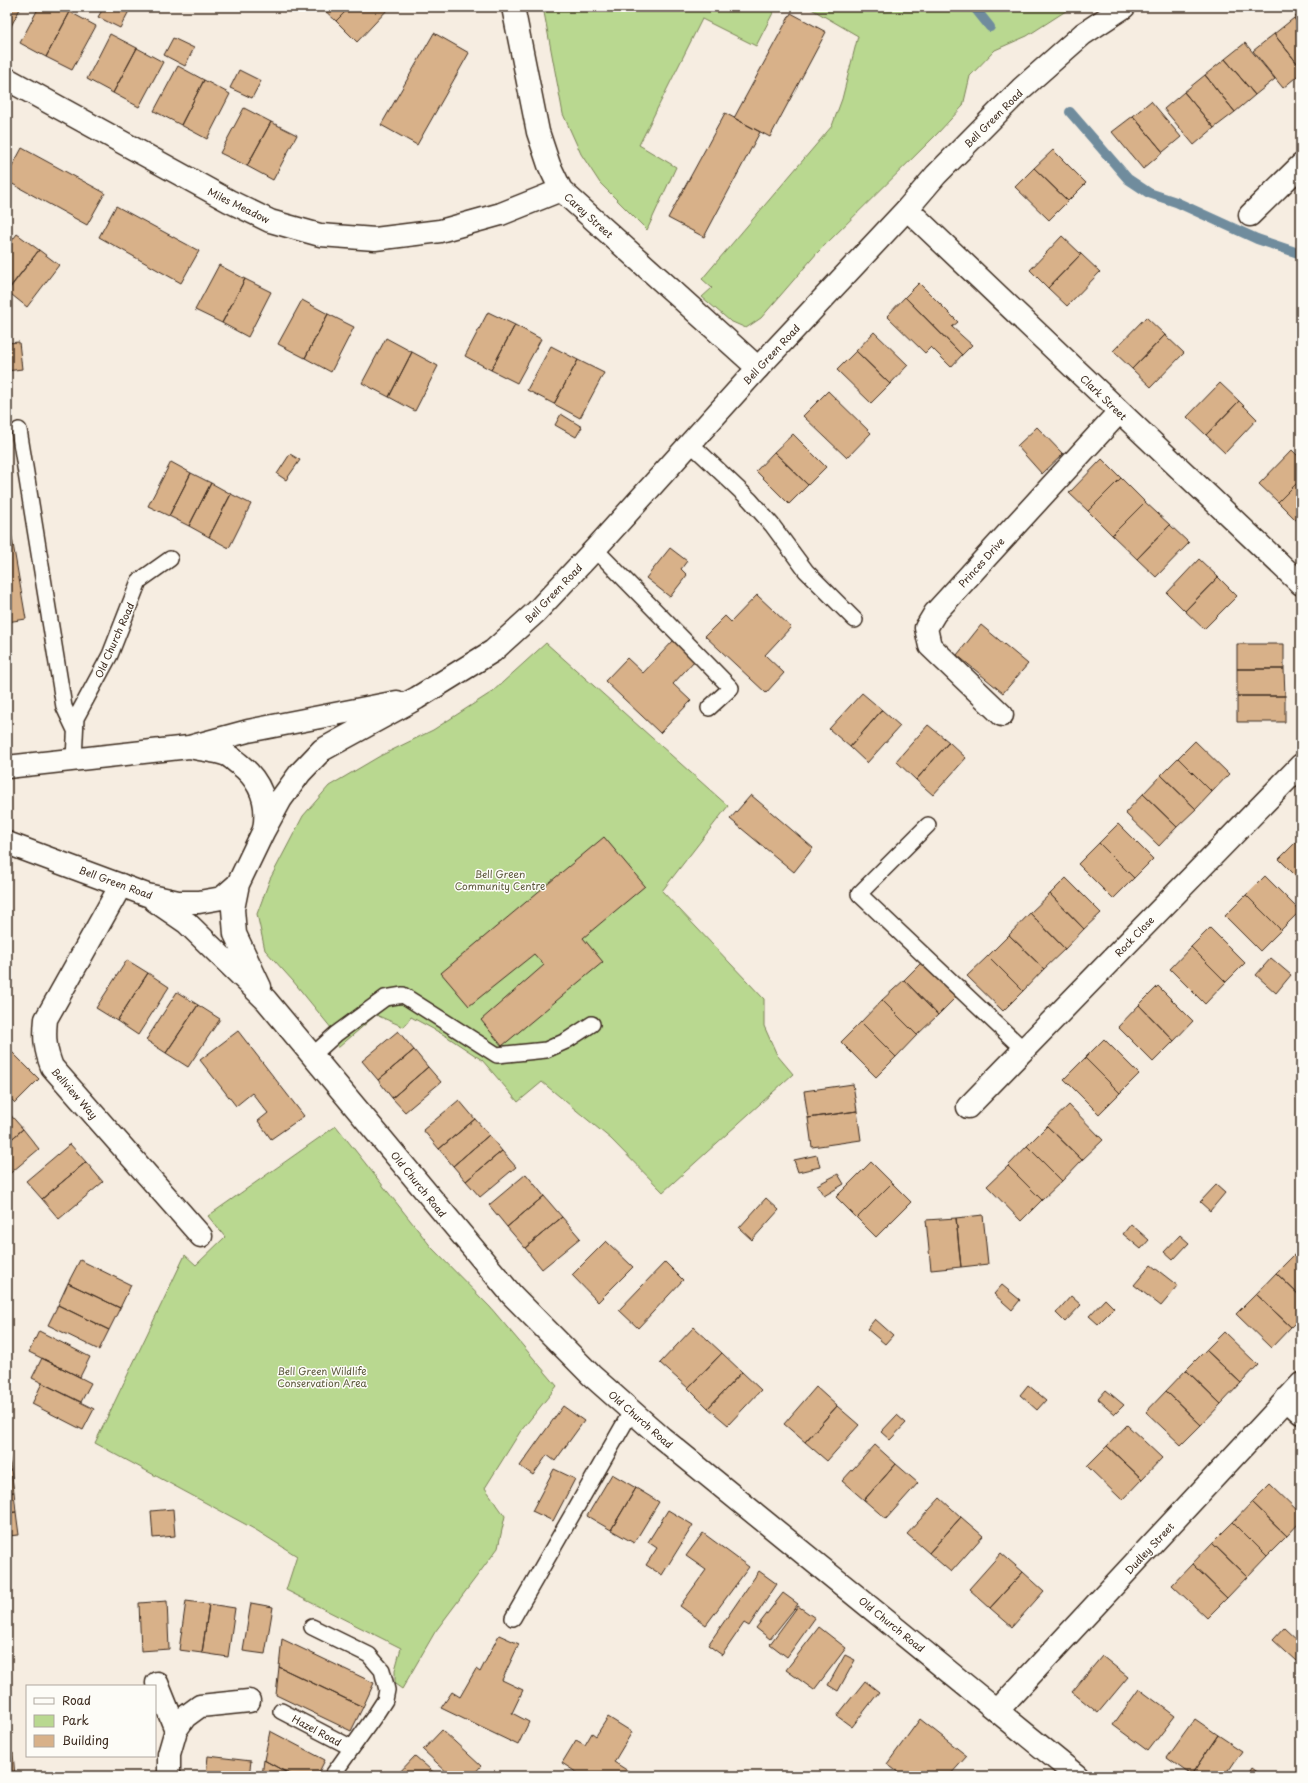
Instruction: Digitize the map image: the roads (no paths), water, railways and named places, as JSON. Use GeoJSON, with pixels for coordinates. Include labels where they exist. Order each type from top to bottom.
{"type":"FeatureCollection","features":[{"type":"Feature","properties":{"kind":"street","name":"Carey Street"},"geometry":{"type":"LineString","coordinates":[[513,7],[538,132],[548,165],[561,190],[758,368]]}},
{"type":"Feature","properties":{"kind":"street","name":"Bell Green Road"},"geometry":{"type":"LineString","coordinates":[[7,843],[148,895],[178,902],[199,902],[222,898],[238,884],[281,799],[300,773],[322,750],[417,698],[493,651],[536,612],[595,549],[758,368],[907,209],[936,175],[1022,88],[1083,34],[1124,7]]}},
{"type":"Feature","properties":{"kind":"street","name":"Miles Meadow"},"geometry":{"type":"LineString","coordinates":[[7,79],[229,201],[270,221],[320,235],[375,239],[440,231],[501,214],[561,190]]}},
{"type":"Feature","properties":{"kind":"street"},"geometry":{"type":"LineString","coordinates":[[1250,215],[1301,165]]}},
{"type":"Feature","properties":{"kind":"street","name":"Clark Street"},"geometry":{"type":"LineString","coordinates":[[907,209],[1301,584]]}},
{"type":"Feature","properties":{"kind":"street","name":"Princes Drive"},"geometry":{"type":"LineString","coordinates":[[1002,715],[930,646],[926,628],[935,613],[1119,412]]}},
{"type":"Feature","properties":{"kind":"street","name":"Bell Green Road"},"geometry":{"type":"LineString","coordinates":[[7,767],[190,747],[248,731],[417,698]]}},
{"type":"Feature","properties":{"kind":"street","name":"Bell Green Road"},"geometry":{"type":"LineString","coordinates":[[190,747],[227,755],[249,772],[260,790],[266,804],[266,816],[263,832]]}},
{"type":"Feature","properties":{"kind":"street","name":"Rock Close"},"geometry":{"type":"LineString","coordinates":[[968,1107],[1299,771]]}},
{"type":"Feature","properties":{"kind":"street","name":"Old Church Road"},"geometry":{"type":"LineString","coordinates":[[238,884],[233,909],[235,934],[266,1000]]}},
{"type":"Feature","properties":{"kind":"street","name":"Bellview Way"},"geometry":{"type":"LineString","coordinates":[[121,885],[46,1019],[44,1040],[47,1054],[52,1067],[201,1236]]}},
{"type":"Feature","properties":{"kind":"street","name":"Old Church Road"},"geometry":{"type":"LineString","coordinates":[[148,895],[187,923],[266,1000],[512,1295],[591,1375],[662,1438],[1077,1776]]}},
{"type":"Feature","properties":{"kind":"street","name":"Dudley Street"},"geometry":{"type":"LineString","coordinates":[[997,1711],[1294,1406],[1301,1384]]}},
{"type":"Feature","properties":{"kind":"street"},"geometry":{"type":"LineString","coordinates":[[157,1684],[176,1730]]}},
{"type":"Feature","properties":{"kind":"street"},"geometry":{"type":"LineString","coordinates":[[169,1776],[169,1754],[176,1730],[185,1718],[200,1706],[249,1701]]}},
{"type":"Feature","properties":{"kind":"lane"},"geometry":{"type":"LineString","coordinates":[[19,430],[64,707],[75,730]]}},
{"type":"Feature","properties":{"kind":"lane"},"geometry":{"type":"LineString","coordinates":[[690,443],[750,500],[772,525],[806,571],[855,620]]}},
{"type":"Feature","properties":{"kind":"lane"},"geometry":{"type":"LineString","coordinates":[[595,549],[731,688],[709,708]]}},
{"type":"Feature","properties":{"kind":"lane","name":"Old Church Road"},"geometry":{"type":"LineString","coordinates":[[74,759],[76,718],[110,655],[139,581],[170,559]]}},
{"type":"Feature","properties":{"kind":"lane"},"geometry":{"type":"LineString","coordinates":[[928,825],[859,894],[1024,1049]]}},
{"type":"Feature","properties":{"kind":"lane"},"geometry":{"type":"LineString","coordinates":[[313,1055],[336,1034],[385,998],[403,995],[497,1055],[546,1050],[566,1041],[592,1024]]}},
{"type":"Feature","properties":{"kind":"lane"},"geometry":{"type":"LineString","coordinates":[[514,1618],[631,1412]]}},
{"type":"Feature","properties":{"kind":"lane","name":"Hazel Road"},"geometry":{"type":"LineString","coordinates":[[312,1627],[369,1655],[382,1670],[388,1690],[385,1700],[332,1776]]}},
{"type":"Feature","properties":{"kind":"lane","name":"Hazel Road"},"geometry":{"type":"LineString","coordinates":[[281,1711],[352,1748]]}},
{"type":"Feature","properties":{"kind":"waterway"},"geometry":{"type":"LineString","coordinates":[[974,7],[990,27]]}},
{"type":"Feature","properties":{"kind":"waterway"},"geometry":{"type":"LineString","coordinates":[[1070,112],[1128,179],[1149,193],[1176,202],[1257,239],[1301,254]]}},
{"type":"Feature","properties":{"kind":"park label","name":"Bell Green Community Centre"},"geometry":{"type":"Point","coordinates":[500,878]}},
{"type":"Feature","properties":{"kind":"park label","name":"Bell Green Wildlife Conservation Area"},"geometry":{"type":"Point","coordinates":[322,1376]}}]}
